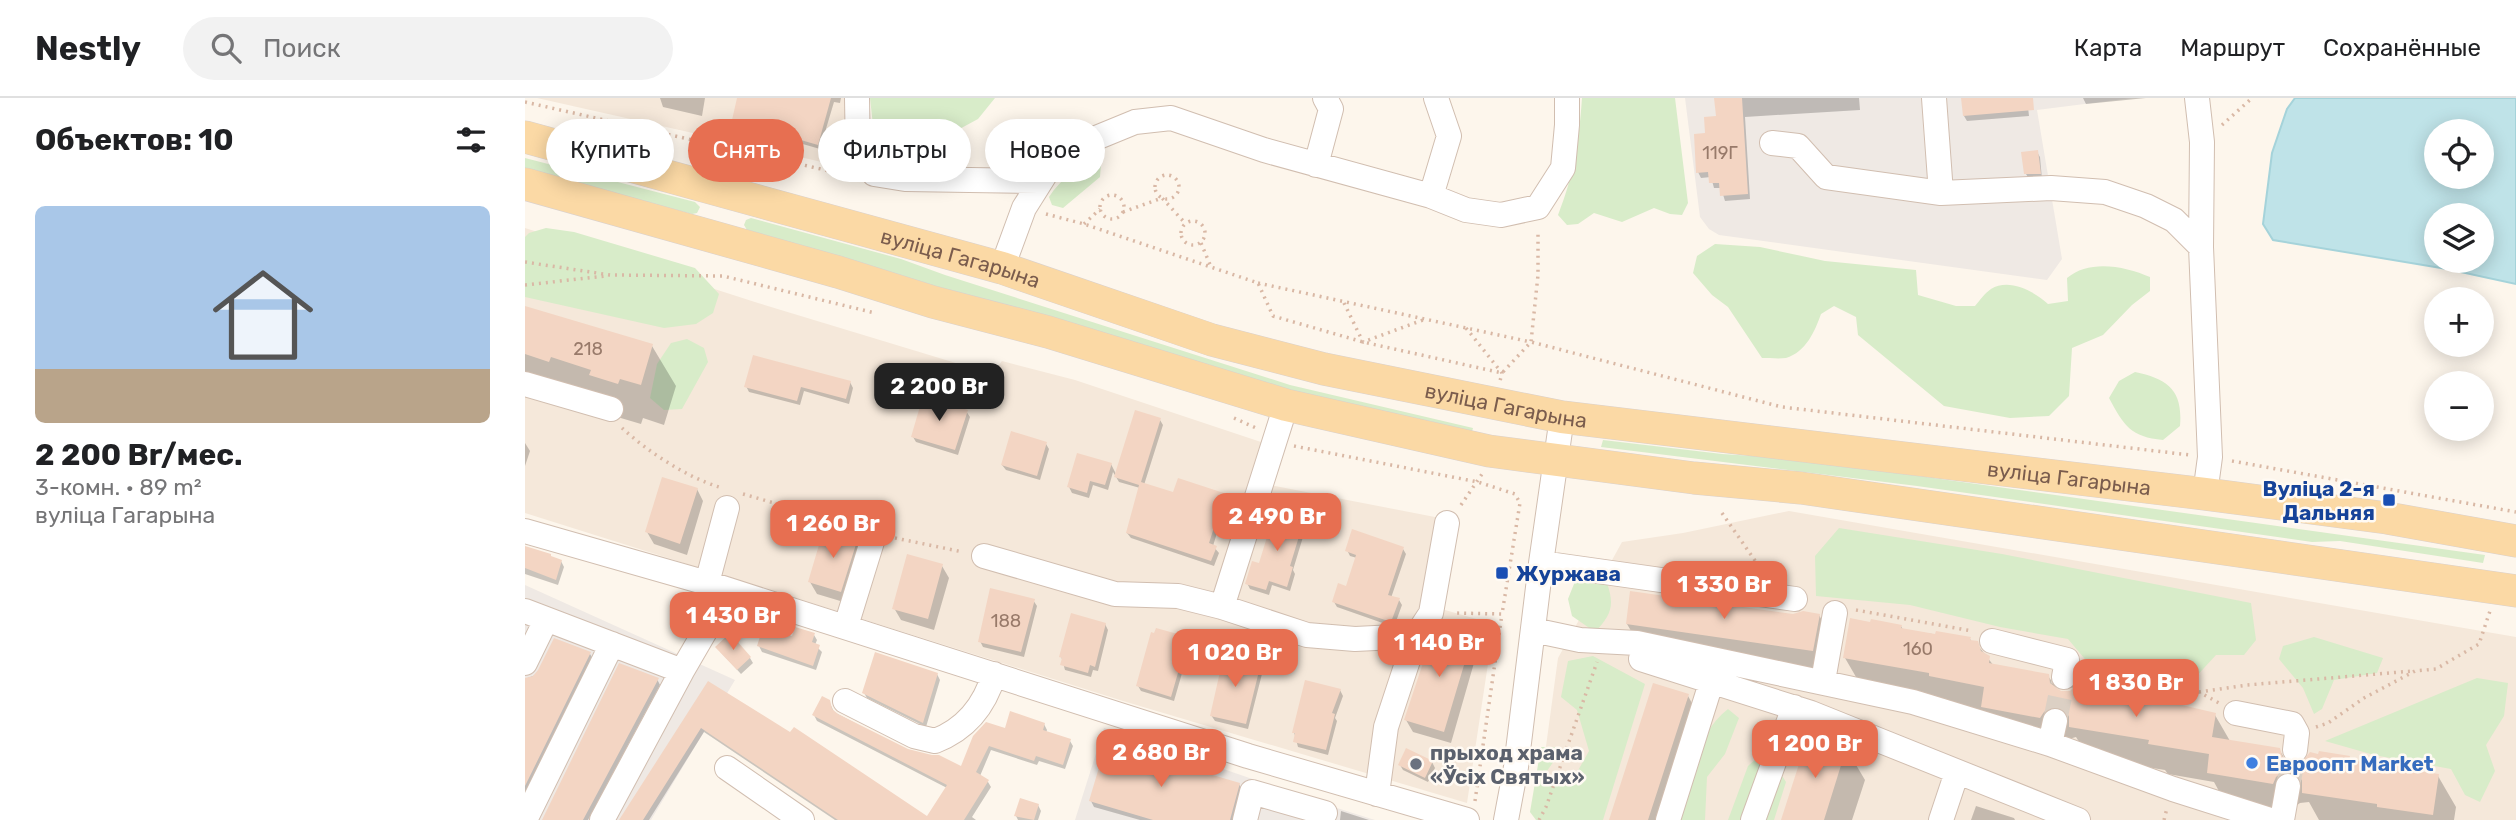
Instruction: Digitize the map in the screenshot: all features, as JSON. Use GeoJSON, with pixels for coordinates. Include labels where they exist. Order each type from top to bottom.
{"type":"FeatureCollection","features":[{"type":"Feature","properties":{"kind":"main road","name":"вуліца Гагарына"},"geometry":{"type":"LineString","coordinates":[[525,137],[1002,268],[1224,344],[1324,369],[1562,417],[2205,494],[2387,518],[2516,541]]}},
{"type":"Feature","properties":{"kind":"main road"},"geometry":{"type":"LineString","coordinates":[[685,229],[704,221],[711,208],[708,194],[696,184]]}},
{"type":"Feature","properties":{"kind":"main road"},"geometry":{"type":"LineString","coordinates":[[526,186],[745,245],[933,302],[1048,332],[1286,405],[1489,451],[1695,478],[1829,492],[2516,591]]}},
{"type":"Feature","properties":{"kind":"main road"},"geometry":{"type":"LineString","coordinates":[[745,245],[737,234],[736,220],[744,207],[758,201]]}},
{"type":"Feature","properties":{"kind":"street"},"geometry":{"type":"LineString","coordinates":[[857,98],[858,155],[874,174],[905,179],[985,180]]}},
{"type":"Feature","properties":{"kind":"street"},"geometry":{"type":"LineString","coordinates":[[1316,165],[1331,109],[1325,98]]}},
{"type":"Feature","properties":{"kind":"street"},"geometry":{"type":"LineString","coordinates":[[1431,196],[1449,136],[1436,98]]}},
{"type":"Feature","properties":{"kind":"street"},"geometry":{"type":"LineString","coordinates":[[1105,129],[1137,110],[1171,118],[1264,150],[1431,196],[1466,210],[1501,215],[1538,207],[1563,168],[1567,98]]}},
{"type":"Feature","properties":{"kind":"street"},"geometry":{"type":"LineString","coordinates":[[1934,98],[1941,193]]}},
{"type":"Feature","properties":{"kind":"street"},"geometry":{"type":"LineString","coordinates":[[2197,98],[2202,142],[2201,247],[2210,457],[2205,494]]}},
{"type":"Feature","properties":{"kind":"street"},"geometry":{"type":"LineString","coordinates":[[1772,143],[1798,146],[1826,177],[1941,193],[2051,188],[2105,192],[2146,206],[2174,220],[2201,247]]}},
{"type":"Feature","properties":{"kind":"street"},"geometry":{"type":"LineString","coordinates":[[1002,268],[1024,208],[1038,182]]}},
{"type":"Feature","properties":{"kind":"street"},"geometry":{"type":"LineString","coordinates":[[525,384],[611,409]]}},
{"type":"Feature","properties":{"kind":"street"},"geometry":{"type":"LineString","coordinates":[[1222,607],[1286,405]]}},
{"type":"Feature","properties":{"kind":"street"},"geometry":{"type":"LineString","coordinates":[[1506,820],[1516,767],[1532,629],[1562,417]]}},
{"type":"Feature","properties":{"kind":"street"},"geometry":{"type":"LineString","coordinates":[[602,820],[681,671],[718,586],[732,497]]}},
{"type":"Feature","properties":{"kind":"street"},"geometry":{"type":"LineString","coordinates":[[1377,794],[1386,727],[1416,635],[1431,613],[1447,523]]}},
{"type":"Feature","properties":{"kind":"street"},"geometry":{"type":"LineString","coordinates":[[525,531],[718,586],[1248,756],[1377,794],[1470,813]]}},
{"type":"Feature","properties":{"kind":"street"},"geometry":{"type":"LineString","coordinates":[[846,626],[875,532]]}},
{"type":"Feature","properties":{"kind":"street"},"geometry":{"type":"LineString","coordinates":[[985,556],[1115,594],[1178,596],[1222,607],[1307,635],[1355,639],[1416,635]]}},
{"type":"Feature","properties":{"kind":"street"},"geometry":{"type":"LineString","coordinates":[[1541,563],[1787,598]]}},
{"type":"Feature","properties":{"kind":"street"},"geometry":{"type":"LineString","coordinates":[[1823,681],[1842,610]]}},
{"type":"Feature","properties":{"kind":"street"},"geometry":{"type":"LineString","coordinates":[[525,663],[535,615],[681,671]]}},
{"type":"Feature","properties":{"kind":"street"},"geometry":{"type":"LineString","coordinates":[[1532,629],[1712,680],[1794,707],[2078,820]]}},
{"type":"Feature","properties":{"kind":"street"},"geometry":{"type":"LineString","coordinates":[[1992,641],[2066,668]]}},
{"type":"Feature","properties":{"kind":"street"},"geometry":{"type":"LineString","coordinates":[[1591,645],[1637,643],[1767,672],[1823,681],[2053,733],[2173,789],[2270,820]]}},
{"type":"Feature","properties":{"kind":"street"},"geometry":{"type":"LineString","coordinates":[[525,820],[612,644]]}},
{"type":"Feature","properties":{"kind":"street"},"geometry":{"type":"LineString","coordinates":[[845,701],[914,736],[935,741],[955,730],[982,705],[994,674]]}},
{"type":"Feature","properties":{"kind":"street"},"geometry":{"type":"LineString","coordinates":[[1668,820],[1712,680]]}},
{"type":"Feature","properties":{"kind":"street"},"geometry":{"type":"LineString","coordinates":[[1753,820],[1794,707]]}},
{"type":"Feature","properties":{"kind":"street"},"geometry":{"type":"LineString","coordinates":[[2236,713],[2292,724],[2296,742]]}},
{"type":"Feature","properties":{"kind":"street"},"geometry":{"type":"LineString","coordinates":[[727,768],[802,820]]}},
{"type":"Feature","properties":{"kind":"street"},"geometry":{"type":"LineString","coordinates":[[1941,820],[1957,772]]}},
{"type":"Feature","properties":{"kind":"street"},"geometry":{"type":"LineString","coordinates":[[2281,820],[2288,786]]}},
{"type":"Feature","properties":{"kind":"street"},"geometry":{"type":"LineString","coordinates":[[1245,820],[1252,792],[1325,813]]}},
{"type":"Feature","properties":{"kind":"path"},"geometry":{"type":"LineString","coordinates":[[2202,142],[2252,98]]}},
{"type":"Feature","properties":{"kind":"path"},"geometry":{"type":"LineString","coordinates":[[525,102],[818,168]]}},
{"type":"Feature","properties":{"kind":"path"},"geometry":{"type":"LineString","coordinates":[[1100,209],[1102,215],[1114,220],[1123,212],[1162,198],[1168,199],[1178,191],[1176,179],[1171,175],[1159,177],[1155,182],[1157,194],[1162,198],[1186,224]]}},
{"type":"Feature","properties":{"kind":"path"},"geometry":{"type":"LineString","coordinates":[[1084,224],[1100,209],[1104,198],[1110,195],[1122,200],[1123,212]]}},
{"type":"Feature","properties":{"kind":"path"},"geometry":{"type":"LineString","coordinates":[[1502,373],[1531,342],[1538,275],[1538,207]]}},
{"type":"Feature","properties":{"kind":"path"},"geometry":{"type":"LineString","coordinates":[[1024,208],[1084,224],[1258,283],[1531,342],[1782,407],[2210,457],[2516,512]]}},
{"type":"Feature","properties":{"kind":"path"},"geometry":{"type":"LineString","coordinates":[[1198,222],[1203,226],[1205,238],[1201,243],[1189,245],[1184,241],[1181,235],[1186,224],[1198,222]]}},
{"type":"Feature","properties":{"kind":"path"},"geometry":{"type":"LineString","coordinates":[[1201,243],[1212,268]]}},
{"type":"Feature","properties":{"kind":"path"},"geometry":{"type":"LineString","coordinates":[[525,262],[610,275]]}},
{"type":"Feature","properties":{"kind":"path"},"geometry":{"type":"LineString","coordinates":[[525,285],[610,275],[723,276],[884,315]]}},
{"type":"Feature","properties":{"kind":"path"},"geometry":{"type":"LineString","coordinates":[[1258,283],[1273,316],[1363,342],[1502,373]]}},
{"type":"Feature","properties":{"kind":"path"},"geometry":{"type":"LineString","coordinates":[[1343,303],[1363,342]]}},
{"type":"Feature","properties":{"kind":"path"},"geometry":{"type":"LineString","coordinates":[[1363,342],[1425,320]]}},
{"type":"Feature","properties":{"kind":"path"},"geometry":{"type":"LineString","coordinates":[[1466,328],[1502,373]]}},
{"type":"Feature","properties":{"kind":"path"},"geometry":{"type":"LineString","coordinates":[[611,409],[613,419],[638,443],[732,497],[923,545],[985,556]]}},
{"type":"Feature","properties":{"kind":"path"},"geometry":{"type":"LineString","coordinates":[[1231,416],[1290,446],[1478,482],[1515,494],[1520,503],[1470,813]]}},
{"type":"Feature","properties":{"kind":"path"},"geometry":{"type":"LineString","coordinates":[[1447,523],[1485,469]]}},
{"type":"Feature","properties":{"kind":"path"},"geometry":{"type":"LineString","coordinates":[[1722,513],[1787,598]]}},
{"type":"Feature","properties":{"kind":"path"},"geometry":{"type":"LineString","coordinates":[[1842,610],[1978,632],[1992,641]]}},
{"type":"Feature","properties":{"kind":"path"},"geometry":{"type":"LineString","coordinates":[[2066,668],[2199,692],[2247,685],[2436,669],[2479,644],[2490,611]]}},
{"type":"Feature","properties":{"kind":"path"},"geometry":{"type":"LineString","coordinates":[[1431,613],[1502,614]]}},
{"type":"Feature","properties":{"kind":"path"},"geometry":{"type":"LineString","coordinates":[[1539,820],[1546,807],[1591,645]]}},
{"type":"Feature","properties":{"kind":"path"},"geometry":{"type":"LineString","coordinates":[[2296,742],[2364,698],[2415,671]]}},
{"type":"Feature","properties":{"kind":"path"},"geometry":{"type":"LineString","coordinates":[[2199,692],[2236,713]]}},
{"type":"Feature","properties":{"kind":"shaded area"},"geometry":{"type":"Polygon","coordinates":[[[537,98],[848,98],[847,119],[818,119],[818,161],[804,158],[804,119],[688,119],[688,132],[674,129],[674,119],[630,119],[537,98]]]}},
{"type":"Feature","properties":{"kind":"shaded area"},"geometry":{"type":"Polygon","coordinates":[[[1685,98],[2132,98],[2037,110],[2062,259],[2047,280],[1719,235],[1709,229],[1700,217],[1685,98]]]}},
{"type":"Feature","properties":{"kind":"shaded area"},"geometry":{"type":"Polygon","coordinates":[[[525,228],[992,374],[1002,361],[1075,380],[1264,443],[1255,482],[1440,518],[1424,604],[1494,624],[1467,803],[1123,701],[525,513],[525,228]]]}},
{"type":"Feature","properties":{"kind":"shaded area"},"geometry":{"type":"Polygon","coordinates":[[[1789,511],[2516,637],[2516,820],[1536,820],[1558,658],[1622,542],[1683,533],[1789,511]]]}},
{"type":"Feature","properties":{"kind":"shaded area"},"geometry":{"type":"Polygon","coordinates":[[[525,585],[735,680],[651,820],[525,820],[525,585]]]}},
{"type":"Feature","properties":{"kind":"shaded area"},"geometry":{"type":"Polygon","coordinates":[[[1104,728],[1337,808],[1375,820],[1075,820],[1104,728]]]}},
{"type":"Feature","properties":{"kind":"green space"},"geometry":{"type":"Polygon","coordinates":[[[870,98],[995,98],[978,119],[971,123],[971,119],[872,119],[870,98]]]}},
{"type":"Feature","properties":{"kind":"green space"},"geometry":{"type":"Polygon","coordinates":[[[1582,98],[1675,98],[1688,203],[1682,215],[1654,208],[1622,222],[1594,213],[1578,224],[1567,225],[1558,215],[1575,158],[1582,98]]]}},
{"type":"Feature","properties":{"kind":"green space"},"geometry":{"type":"Polygon","coordinates":[[[525,158],[546,163],[546,176],[525,170],[525,158]]]}},
{"type":"Feature","properties":{"kind":"green space"},"geometry":{"type":"Polygon","coordinates":[[[571,182],[618,182],[695,202],[700,207],[697,213],[692,214],[571,182]]]}},
{"type":"Feature","properties":{"kind":"green space"},"geometry":{"type":"Polygon","coordinates":[[[1061,182],[1094,182],[1063,208],[1052,205],[1049,197],[1061,182]]]}},
{"type":"Feature","properties":{"kind":"green space"},"geometry":{"type":"Polygon","coordinates":[[[751,218],[901,259],[1290,385],[1473,428],[1471,435],[1330,406],[1217,374],[747,230],[744,225],[746,220],[751,218]]]}},
{"type":"Feature","properties":{"kind":"green space"},"geometry":{"type":"Polygon","coordinates":[[[546,228],[574,232],[695,268],[719,294],[713,313],[696,324],[664,328],[525,297],[525,237],[529,233],[546,228]]]}},
{"type":"Feature","properties":{"kind":"green space"},"geometry":{"type":"Polygon","coordinates":[[[1715,244],[1760,247],[1825,261],[1916,270],[1918,295],[1956,306],[1975,306],[1991,289],[2006,285],[2029,291],[2048,304],[2068,301],[2067,278],[2076,272],[2096,266],[2119,267],[2150,277],[2150,291],[2103,335],[2072,348],[2069,396],[2049,416],[2010,418],[1944,406],[1858,335],[1856,317],[1834,306],[1821,314],[1813,334],[1799,351],[1786,358],[1762,358],[1728,307],[1712,295],[1693,273],[1697,256],[1715,244]]]}},
{"type":"Feature","properties":{"kind":"green space"},"geometry":{"type":"Polygon","coordinates":[[[687,339],[704,348],[708,362],[682,409],[664,410],[650,398],[657,364],[671,343],[687,339]]]}},
{"type":"Feature","properties":{"kind":"green space"},"geometry":{"type":"Polygon","coordinates":[[[2135,372],[2165,383],[2176,395],[2180,426],[2163,440],[2136,433],[2124,423],[2109,398],[2119,381],[2135,372]]]}},
{"type":"Feature","properties":{"kind":"green space"},"geometry":{"type":"Polygon","coordinates":[[[1603,440],[1722,454],[1797,459],[2485,555],[2483,563],[2340,541],[2312,542],[1917,486],[1601,447],[1603,440]]]}},
{"type":"Feature","properties":{"kind":"green space"},"geometry":{"type":"Polygon","coordinates":[[[1839,528],[2002,554],[2251,603],[2256,640],[2244,655],[2216,655],[2193,680],[2157,680],[2089,664],[2068,639],[2000,627],[1910,605],[1816,596],[1815,556],[1839,528]]]}},
{"type":"Feature","properties":{"kind":"green space"},"geometry":{"type":"Polygon","coordinates":[[[1576,579],[1607,583],[1611,598],[1610,610],[1595,632],[1572,616],[1568,599],[1576,579]]]}},
{"type":"Feature","properties":{"kind":"green space"},"geometry":{"type":"Polygon","coordinates":[[[2314,637],[2383,658],[2377,673],[2334,680],[2322,709],[2314,714],[2303,688],[2279,659],[2283,646],[2314,637]]]}},
{"type":"Feature","properties":{"kind":"green space"},"geometry":{"type":"Polygon","coordinates":[[[1593,656],[1645,684],[1603,820],[1536,820],[1530,812],[1541,747],[1555,747],[1556,758],[1547,771],[1550,784],[1576,774],[1589,751],[1577,710],[1561,697],[1568,661],[1593,656]]]}},
{"type":"Feature","properties":{"kind":"green space"},"geometry":{"type":"Polygon","coordinates":[[[2477,678],[2508,683],[2504,716],[2486,745],[2495,771],[2480,802],[2465,795],[2451,769],[2374,755],[2325,741],[2477,678]]]}},
{"type":"Feature","properties":{"kind":"green space"},"geometry":{"type":"Polygon","coordinates":[[[1728,709],[1739,718],[1725,754],[1707,777],[1705,820],[1678,820],[1701,745],[1717,719],[1728,709]]]}},
{"type":"Feature","properties":{"kind":"green space"},"geometry":{"type":"Polygon","coordinates":[[[1766,750],[1786,782],[1774,820],[1728,820],[1748,766],[1766,750]]]}},
{"type":"Feature","properties":{"kind":"water"},"geometry":{"type":"Polygon","coordinates":[[[2295,98],[2516,98],[2516,284],[2465,273],[2494,273],[2494,203],[2424,203],[2424,265],[2273,240],[2263,224],[2272,153],[2287,109],[2295,98]]]}},
{"type":"Feature","properties":{"kind":"building"},"geometry":{"type":"Polygon","coordinates":[[[737,98],[831,98],[825,119],[818,119],[818,145],[804,141],[804,119],[732,119],[737,98]]]}},
{"type":"Feature","properties":{"kind":"building"},"geometry":{"type":"Polygon","coordinates":[[[1714,98],[1742,98],[1748,194],[1720,196],[1719,183],[1709,183],[1708,172],[1696,173],[1694,134],[1705,133],[1704,117],[1716,116],[1714,98]]]}},
{"type":"Feature","properties":{"kind":"building"},"geometry":{"type":"Polygon","coordinates":[[[1961,98],[2033,98],[2034,110],[1963,116],[1961,98]]]}},
{"type":"Feature","properties":{"kind":"building"},"geometry":{"type":"Polygon","coordinates":[[[2038,150],[2041,174],[2024,174],[2021,152],[2038,150]]]}},
{"type":"Feature","properties":{"kind":"building"},"geometry":{"type":"Polygon","coordinates":[[[525,306],[653,344],[641,385],[620,379],[618,384],[589,375],[591,370],[551,357],[549,362],[525,354],[525,306]]]}},
{"type":"Feature","properties":{"kind":"building"},"geometry":{"type":"Polygon","coordinates":[[[753,355],[851,381],[846,399],[801,387],[797,401],[744,387],[753,355]]]}},
{"type":"Feature","properties":{"kind":"building"},"geometry":{"type":"Polygon","coordinates":[[[923,396],[968,410],[955,450],[911,437],[923,396]]]}},
{"type":"Feature","properties":{"kind":"building"},"geometry":{"type":"Polygon","coordinates":[[[1135,410],[1161,418],[1141,482],[1173,492],[1178,478],[1233,496],[1227,511],[1220,509],[1209,543],[1217,546],[1211,561],[1126,533],[1139,485],[1114,477],[1135,410]]]}},
{"type":"Feature","properties":{"kind":"building"},"geometry":{"type":"Polygon","coordinates":[[[1011,431],[1047,442],[1037,476],[1001,465],[1011,431]]]}},
{"type":"Feature","properties":{"kind":"building"},"geometry":{"type":"Polygon","coordinates":[[[1077,453],[1112,463],[1105,485],[1090,481],[1087,493],[1067,487],[1077,453]]]}},
{"type":"Feature","properties":{"kind":"building"},"geometry":{"type":"Polygon","coordinates":[[[662,477],[698,488],[680,544],[645,532],[662,477]]]}},
{"type":"Feature","properties":{"kind":"building"},"geometry":{"type":"Polygon","coordinates":[[[1275,511],[1304,520],[1290,566],[1293,567],[1287,587],[1269,581],[1266,590],[1245,584],[1252,561],[1259,563],[1275,511]]]}},
{"type":"Feature","properties":{"kind":"building"},"geometry":{"type":"Polygon","coordinates":[[[824,528],[858,538],[841,592],[808,582],[824,528]]]}},
{"type":"Feature","properties":{"kind":"building"},"geometry":{"type":"Polygon","coordinates":[[[1352,529],[1404,547],[1388,595],[1400,598],[1391,622],[1332,602],[1338,583],[1346,586],[1356,555],[1345,551],[1352,529]]]}},
{"type":"Feature","properties":{"kind":"building"},"geometry":{"type":"Polygon","coordinates":[[[525,546],[562,560],[556,580],[525,568],[525,546]]]}},
{"type":"Feature","properties":{"kind":"building"},"geometry":{"type":"Polygon","coordinates":[[[907,554],[943,564],[928,619],[892,609],[907,554]]]}},
{"type":"Feature","properties":{"kind":"building"},"geometry":{"type":"Polygon","coordinates":[[[990,588],[1035,599],[1021,652],[978,642],[990,588]]]}},
{"type":"Feature","properties":{"kind":"building"},"geometry":{"type":"Polygon","coordinates":[[[1630,591],[1793,614],[1803,611],[1820,614],[1813,651],[1626,624],[1630,591]]]}},
{"type":"Feature","properties":{"kind":"building"},"geometry":{"type":"Polygon","coordinates":[[[1071,613],[1106,623],[1095,667],[1090,665],[1088,673],[1060,665],[1062,658],[1059,657],[1071,613]]]}},
{"type":"Feature","properties":{"kind":"building"},"geometry":{"type":"Polygon","coordinates":[[[1850,618],[1870,622],[1871,619],[1935,634],[1936,631],[1971,637],[1970,640],[1978,641],[1981,651],[1990,656],[1989,663],[2049,674],[2050,683],[2061,691],[2070,691],[2076,685],[2123,694],[2122,697],[2155,703],[2156,699],[2216,713],[2212,737],[2280,748],[2282,756],[2293,765],[2301,763],[2310,752],[2318,754],[2319,751],[2350,756],[2349,760],[2383,765],[2384,762],[2439,774],[2433,815],[2302,793],[2302,780],[2291,772],[2282,772],[2273,784],[2207,773],[2209,754],[2148,744],[2149,740],[2069,727],[2069,716],[2059,707],[2050,707],[2040,718],[1981,707],[1984,687],[1929,676],[1929,673],[1843,658],[1850,618]]]}},
{"type":"Feature","properties":{"kind":"building"},"geometry":{"type":"Polygon","coordinates":[[[1440,626],[1473,635],[1444,732],[1404,720],[1430,642],[1440,626]]]}},
{"type":"Feature","properties":{"kind":"building"},"geometry":{"type":"Polygon","coordinates":[[[763,627],[792,636],[795,627],[815,633],[812,642],[820,645],[813,666],[757,646],[763,627]]]}},
{"type":"Feature","properties":{"kind":"building"},"geometry":{"type":"Polygon","coordinates":[[[1156,628],[1185,636],[1183,641],[1187,642],[1171,697],[1136,686],[1151,632],[1154,633],[1156,628]]]}},
{"type":"Feature","properties":{"kind":"building"},"geometry":{"type":"Polygon","coordinates":[[[730,633],[751,657],[737,670],[715,647],[730,633]]]}},
{"type":"Feature","properties":{"kind":"building"},"geometry":{"type":"Polygon","coordinates":[[[554,638],[591,652],[525,786],[525,678],[533,676],[538,670],[554,638]]]}},
{"type":"Feature","properties":{"kind":"building"},"geometry":{"type":"Polygon","coordinates":[[[875,652],[938,673],[923,723],[862,693],[875,652]]]}},
{"type":"Feature","properties":{"kind":"building"},"geometry":{"type":"Polygon","coordinates":[[[1224,654],[1261,663],[1246,724],[1210,716],[1224,654]]]}},
{"type":"Feature","properties":{"kind":"building"},"geometry":{"type":"Polygon","coordinates":[[[619,663],[659,678],[583,820],[542,820],[619,663]]]}},
{"type":"Feature","properties":{"kind":"building"},"geometry":{"type":"Polygon","coordinates":[[[1305,680],[1341,689],[1332,713],[1335,714],[1326,750],[1293,742],[1295,733],[1292,733],[1305,680]]]}},
{"type":"Feature","properties":{"kind":"building"},"geometry":{"type":"Polygon","coordinates":[[[708,681],[790,732],[794,727],[927,816],[947,785],[812,715],[822,696],[830,700],[832,709],[838,714],[908,749],[939,755],[961,766],[973,736],[986,722],[1005,728],[1010,711],[1045,723],[1043,730],[1071,739],[1063,765],[1036,756],[1034,761],[989,746],[976,772],[989,780],[964,820],[838,820],[701,728],[643,820],[619,820],[708,681]]]}},
{"type":"Feature","properties":{"kind":"building"},"geometry":{"type":"Polygon","coordinates":[[[1653,683],[1689,694],[1648,820],[1609,820],[1653,683]]]}},
{"type":"Feature","properties":{"kind":"building"},"geometry":{"type":"Polygon","coordinates":[[[1809,733],[1847,746],[1824,820],[1781,820],[1809,733]]]}},
{"type":"Feature","properties":{"kind":"building"},"geometry":{"type":"Polygon","coordinates":[[[1106,744],[1240,783],[1230,820],[1153,820],[1089,801],[1106,744]]]}},
{"type":"Feature","properties":{"kind":"building","name":"прыход храма «Ўсіх Святых»"},"geometry":{"type":"Polygon","coordinates":[[[1406,748],[1433,761],[1425,778],[1398,765],[1406,748]]]}},
{"type":"Feature","properties":{"kind":"building"},"geometry":{"type":"Polygon","coordinates":[[[1020,798],[1039,804],[1034,820],[1014,816],[1020,798]]]}},
{"type":"Feature","properties":{"kind":"tunnel"},"geometry":{"type":"LineString","coordinates":[[2055,721],[2064,677]]}},
{"type":"Feature","properties":{"kind":"tunnel"},"geometry":{"type":"LineString","coordinates":[[2288,786],[2295,750]]}},
{"type":"Feature","properties":{"kind":"place","name":"Вуліца 2-я Дальняя"},"geometry":{"type":"Point","coordinates":[2389,500]}},
{"type":"Feature","properties":{"kind":"place","name":"Журжава"},"geometry":{"type":"Point","coordinates":[1502,573]}},
{"type":"Feature","properties":{"kind":"place","name":"Евроопт Market"},"geometry":{"type":"Point","coordinates":[2252,763]}},
{"type":"Feature","properties":{"kind":"place","name":"прыход храма «Ўсіх Святых»"},"geometry":{"type":"Point","coordinates":[1416,764]}}]}
